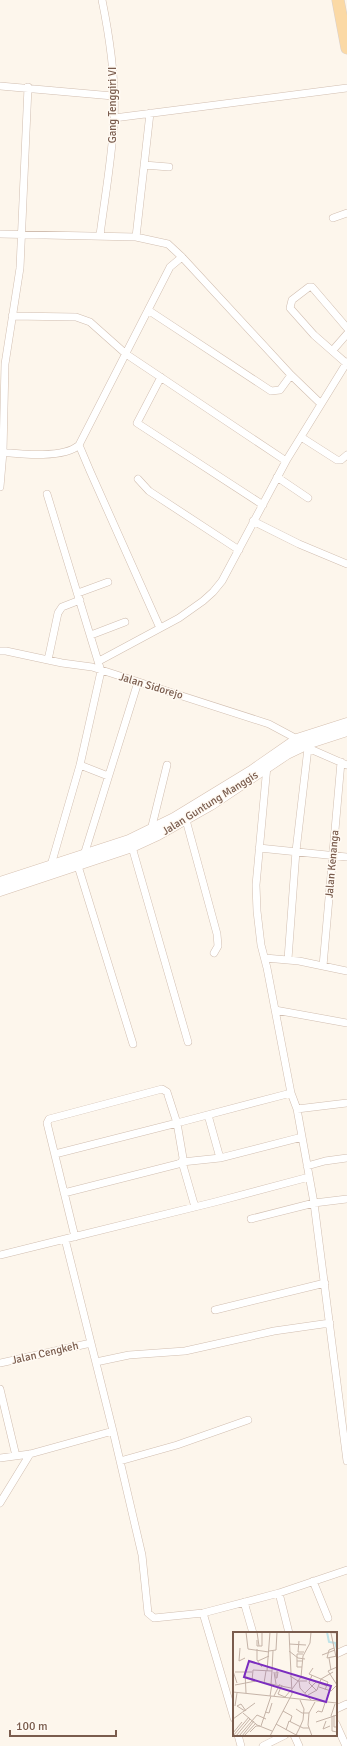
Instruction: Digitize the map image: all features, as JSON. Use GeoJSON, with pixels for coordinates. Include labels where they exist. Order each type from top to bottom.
{"type":"FeatureCollection","features":[{"type":"Feature","properties":{"kind":"main road"},"geometry":{"type":"LineString","coordinates":[[338,0],[347,48]]}},
{"type":"Feature","properties":{"kind":"street","name":"Gang Tenggiri VI"},"geometry":{"type":"LineString","coordinates":[[100,235],[111,154],[114,118],[112,65],[102,0]]}},
{"type":"Feature","properties":{"kind":"street"},"geometry":{"type":"LineString","coordinates":[[0,86],[28,87],[113,96]]}},
{"type":"Feature","properties":{"kind":"street"},"geometry":{"type":"LineString","coordinates":[[0,486],[2,364],[20,268],[28,87]]}},
{"type":"Feature","properties":{"kind":"street"},"geometry":{"type":"LineString","coordinates":[[114,118],[150,112],[347,88]]}},
{"type":"Feature","properties":{"kind":"street"},"geometry":{"type":"LineString","coordinates":[[136,237],[150,112]]}},
{"type":"Feature","properties":{"kind":"street"},"geometry":{"type":"LineString","coordinates":[[144,166],[169,167]]}},
{"type":"Feature","properties":{"kind":"street"},"geometry":{"type":"LineString","coordinates":[[333,218],[347,213]]}},
{"type":"Feature","properties":{"kind":"street"},"geometry":{"type":"LineString","coordinates":[[0,234],[100,235],[136,237],[168,244],[182,257],[291,375],[320,403]]}},
{"type":"Feature","properties":{"kind":"street"},"geometry":{"type":"LineString","coordinates":[[1,452],[57,454],[76,448],[79,445],[170,267],[182,257]]}},
{"type":"Feature","properties":{"kind":"street"},"geometry":{"type":"LineString","coordinates":[[99,661],[179,618],[214,592],[222,581],[286,461],[320,403],[347,362],[314,335],[290,308],[292,300],[309,287],[312,287],[347,328]]}},
{"type":"Feature","properties":{"kind":"street"},"geometry":{"type":"LineString","coordinates":[[148,310],[271,391],[280,390],[291,375]]}},
{"type":"Feature","properties":{"kind":"street"},"geometry":{"type":"LineString","coordinates":[[12,316],[76,317],[90,322],[126,354],[286,461]]}},
{"type":"Feature","properties":{"kind":"street"},"geometry":{"type":"LineString","coordinates":[[333,350],[347,334]]}},
{"type":"Feature","properties":{"kind":"street"},"geometry":{"type":"LineString","coordinates":[[161,377],[137,423],[262,505]]}},
{"type":"Feature","properties":{"kind":"street"},"geometry":{"type":"LineString","coordinates":[[301,436],[337,460],[341,460],[347,455]]}},
{"type":"Feature","properties":{"kind":"street"},"geometry":{"type":"LineString","coordinates":[[79,445],[160,628]]}},
{"type":"Feature","properties":{"kind":"street"},"geometry":{"type":"LineString","coordinates":[[277,477],[308,498]]}},
{"type":"Feature","properties":{"kind":"street"},"geometry":{"type":"LineString","coordinates":[[138,479],[149,491],[239,550]]}},
{"type":"Feature","properties":{"kind":"street"},"geometry":{"type":"LineString","coordinates":[[47,494],[101,671],[80,765],[51,865]]}},
{"type":"Feature","properties":{"kind":"street"},"geometry":{"type":"LineString","coordinates":[[253,521],[299,544],[347,564]]}},
{"type":"Feature","properties":{"kind":"street"},"geometry":{"type":"LineString","coordinates":[[48,660],[58,613],[62,607],[79,596],[108,582]]}},
{"type":"Feature","properties":{"kind":"street"},"geometry":{"type":"LineString","coordinates":[[91,635],[125,622]]}},
{"type":"Feature","properties":{"kind":"street","name":"Jalan Sidorejo"},"geometry":{"type":"LineString","coordinates":[[0,651],[92,667],[269,724],[303,744],[344,764]]}},
{"type":"Feature","properties":{"kind":"street"},"geometry":{"type":"LineString","coordinates":[[84,854],[138,682]]}},
{"type":"Feature","properties":{"kind":"street","name":"Jalan Guntung Manggis"},"geometry":{"type":"LineString","coordinates":[[0,882],[129,840],[151,830],[267,763],[347,723]]}},
{"type":"Feature","properties":{"kind":"street","name":"Jalan Guntung Manggis"},"geometry":{"type":"LineString","coordinates":[[303,744],[347,731]]}},
{"type":"Feature","properties":{"kind":"street"},"geometry":{"type":"LineString","coordinates":[[288,959],[303,744]]}},
{"type":"Feature","properties":{"kind":"street"},"geometry":{"type":"LineString","coordinates":[[267,763],[256,885],[261,945],[265,958],[291,1093],[297,1109],[314,1203],[347,1461]]}},
{"type":"Feature","properties":{"kind":"street","name":"Jalan Guntung Manggis"},"geometry":{"type":"LineString","coordinates":[[0,891],[38,877],[78,866],[132,847],[211,806],[267,763]]}},
{"type":"Feature","properties":{"kind":"street","name":"Jalan Kenanga"},"geometry":{"type":"LineString","coordinates":[[323,966],[333,855],[344,764]]}},
{"type":"Feature","properties":{"kind":"street"},"geometry":{"type":"LineString","coordinates":[[80,765],[108,776]]}},
{"type":"Feature","properties":{"kind":"street"},"geometry":{"type":"LineString","coordinates":[[151,830],[167,765]]}},
{"type":"Feature","properties":{"kind":"street"},"geometry":{"type":"LineString","coordinates":[[186,820],[218,934],[218,946],[214,953]]}},
{"type":"Feature","properties":{"kind":"street"},"geometry":{"type":"LineString","coordinates":[[132,847],[188,1042]]}},
{"type":"Feature","properties":{"kind":"street"},"geometry":{"type":"LineString","coordinates":[[259,848],[347,857]]}},
{"type":"Feature","properties":{"kind":"street"},"geometry":{"type":"LineString","coordinates":[[78,866],[133,1044]]}},
{"type":"Feature","properties":{"kind":"street"},"geometry":{"type":"LineString","coordinates":[[265,958],[288,959],[347,971]]}},
{"type":"Feature","properties":{"kind":"street"},"geometry":{"type":"LineString","coordinates":[[275,1010],[347,1023]]}},
{"type":"Feature","properties":{"kind":"street"},"geometry":{"type":"LineString","coordinates":[[75,1237],[56,1154],[47,1123],[49,1119],[162,1089],[167,1092],[177,1123],[182,1162],[195,1207]]}},
{"type":"Feature","properties":{"kind":"street"},"geometry":{"type":"LineString","coordinates":[[56,1154],[291,1093]]}},
{"type":"Feature","properties":{"kind":"street"},"geometry":{"type":"LineString","coordinates":[[297,1109],[347,1103]]}},
{"type":"Feature","properties":{"kind":"street"},"geometry":{"type":"LineString","coordinates":[[208,1115],[220,1158]]}},
{"type":"Feature","properties":{"kind":"street"},"geometry":{"type":"LineString","coordinates":[[64,1193],[173,1166],[182,1162],[220,1158],[302,1137]]}},
{"type":"Feature","properties":{"kind":"street"},"geometry":{"type":"LineString","coordinates":[[307,1166],[324,1161],[347,1158]]}},
{"type":"Feature","properties":{"kind":"street"},"geometry":{"type":"LineString","coordinates":[[0,1255],[309,1177]]}},
{"type":"Feature","properties":{"kind":"street"},"geometry":{"type":"LineString","coordinates":[[251,1219],[314,1203],[347,1199]]}},
{"type":"Feature","properties":{"kind":"street"},"geometry":{"type":"LineString","coordinates":[[65,1239],[142,1555],[148,1613],[154,1618],[203,1613],[279,1593],[347,1570]]}},
{"type":"Feature","properties":{"kind":"street"},"geometry":{"type":"LineString","coordinates":[[214,1310],[325,1283]]}},
{"type":"Feature","properties":{"kind":"street"},"geometry":{"type":"LineString","coordinates":[[96,1362],[129,1355],[186,1351],[274,1331],[330,1323]]}},
{"type":"Feature","properties":{"kind":"street","name":"Jalan Cengkeh"},"geometry":{"type":"LineString","coordinates":[[0,1363],[91,1343]]}},
{"type":"Feature","properties":{"kind":"street"},"geometry":{"type":"LineString","coordinates":[[0,1389],[16,1456]]}},
{"type":"Feature","properties":{"kind":"street"},"geometry":{"type":"LineString","coordinates":[[120,1461],[177,1445],[248,1420]]}},
{"type":"Feature","properties":{"kind":"street"},"geometry":{"type":"LineString","coordinates":[[0,1458],[30,1454],[113,1431]]}},
{"type":"Feature","properties":{"kind":"street"},"geometry":{"type":"LineString","coordinates":[[0,1503],[30,1454]]}},
{"type":"Feature","properties":{"kind":"street"},"geometry":{"type":"LineString","coordinates":[[313,1581],[328,1618]]}},
{"type":"Feature","properties":{"kind":"street"},"geometry":{"type":"LineString","coordinates":[[279,1593],[289,1632]]}},
{"type":"Feature","properties":{"kind":"street"},"geometry":{"type":"LineString","coordinates":[[244,1602],[253,1632]]}},
{"type":"Feature","properties":{"kind":"street"},"geometry":{"type":"LineString","coordinates":[[203,1613],[232,1701]]}},
{"type":"Feature","properties":{"kind":"street"},"geometry":{"type":"LineString","coordinates":[[337,1654],[347,1649]]}},
{"type":"Feature","properties":{"kind":"street"},"geometry":{"type":"LineString","coordinates":[[337,1709],[347,1704]]}},
{"type":"Feature","properties":{"kind":"street"},"geometry":{"type":"LineString","coordinates":[[337,1726],[346,1746]]}},
{"type":"Feature","properties":{"kind":"street"},"geometry":{"type":"LineString","coordinates":[[238,1736],[241,1746]]}},
{"type":"Feature","properties":{"kind":"street"},"geometry":{"type":"LineString","coordinates":[[263,1746],[283,1736]]}},
{"type":"Feature","properties":{"kind":"street"},"geometry":{"type":"LineString","coordinates":[[294,1736],[299,1746]]}}]}
